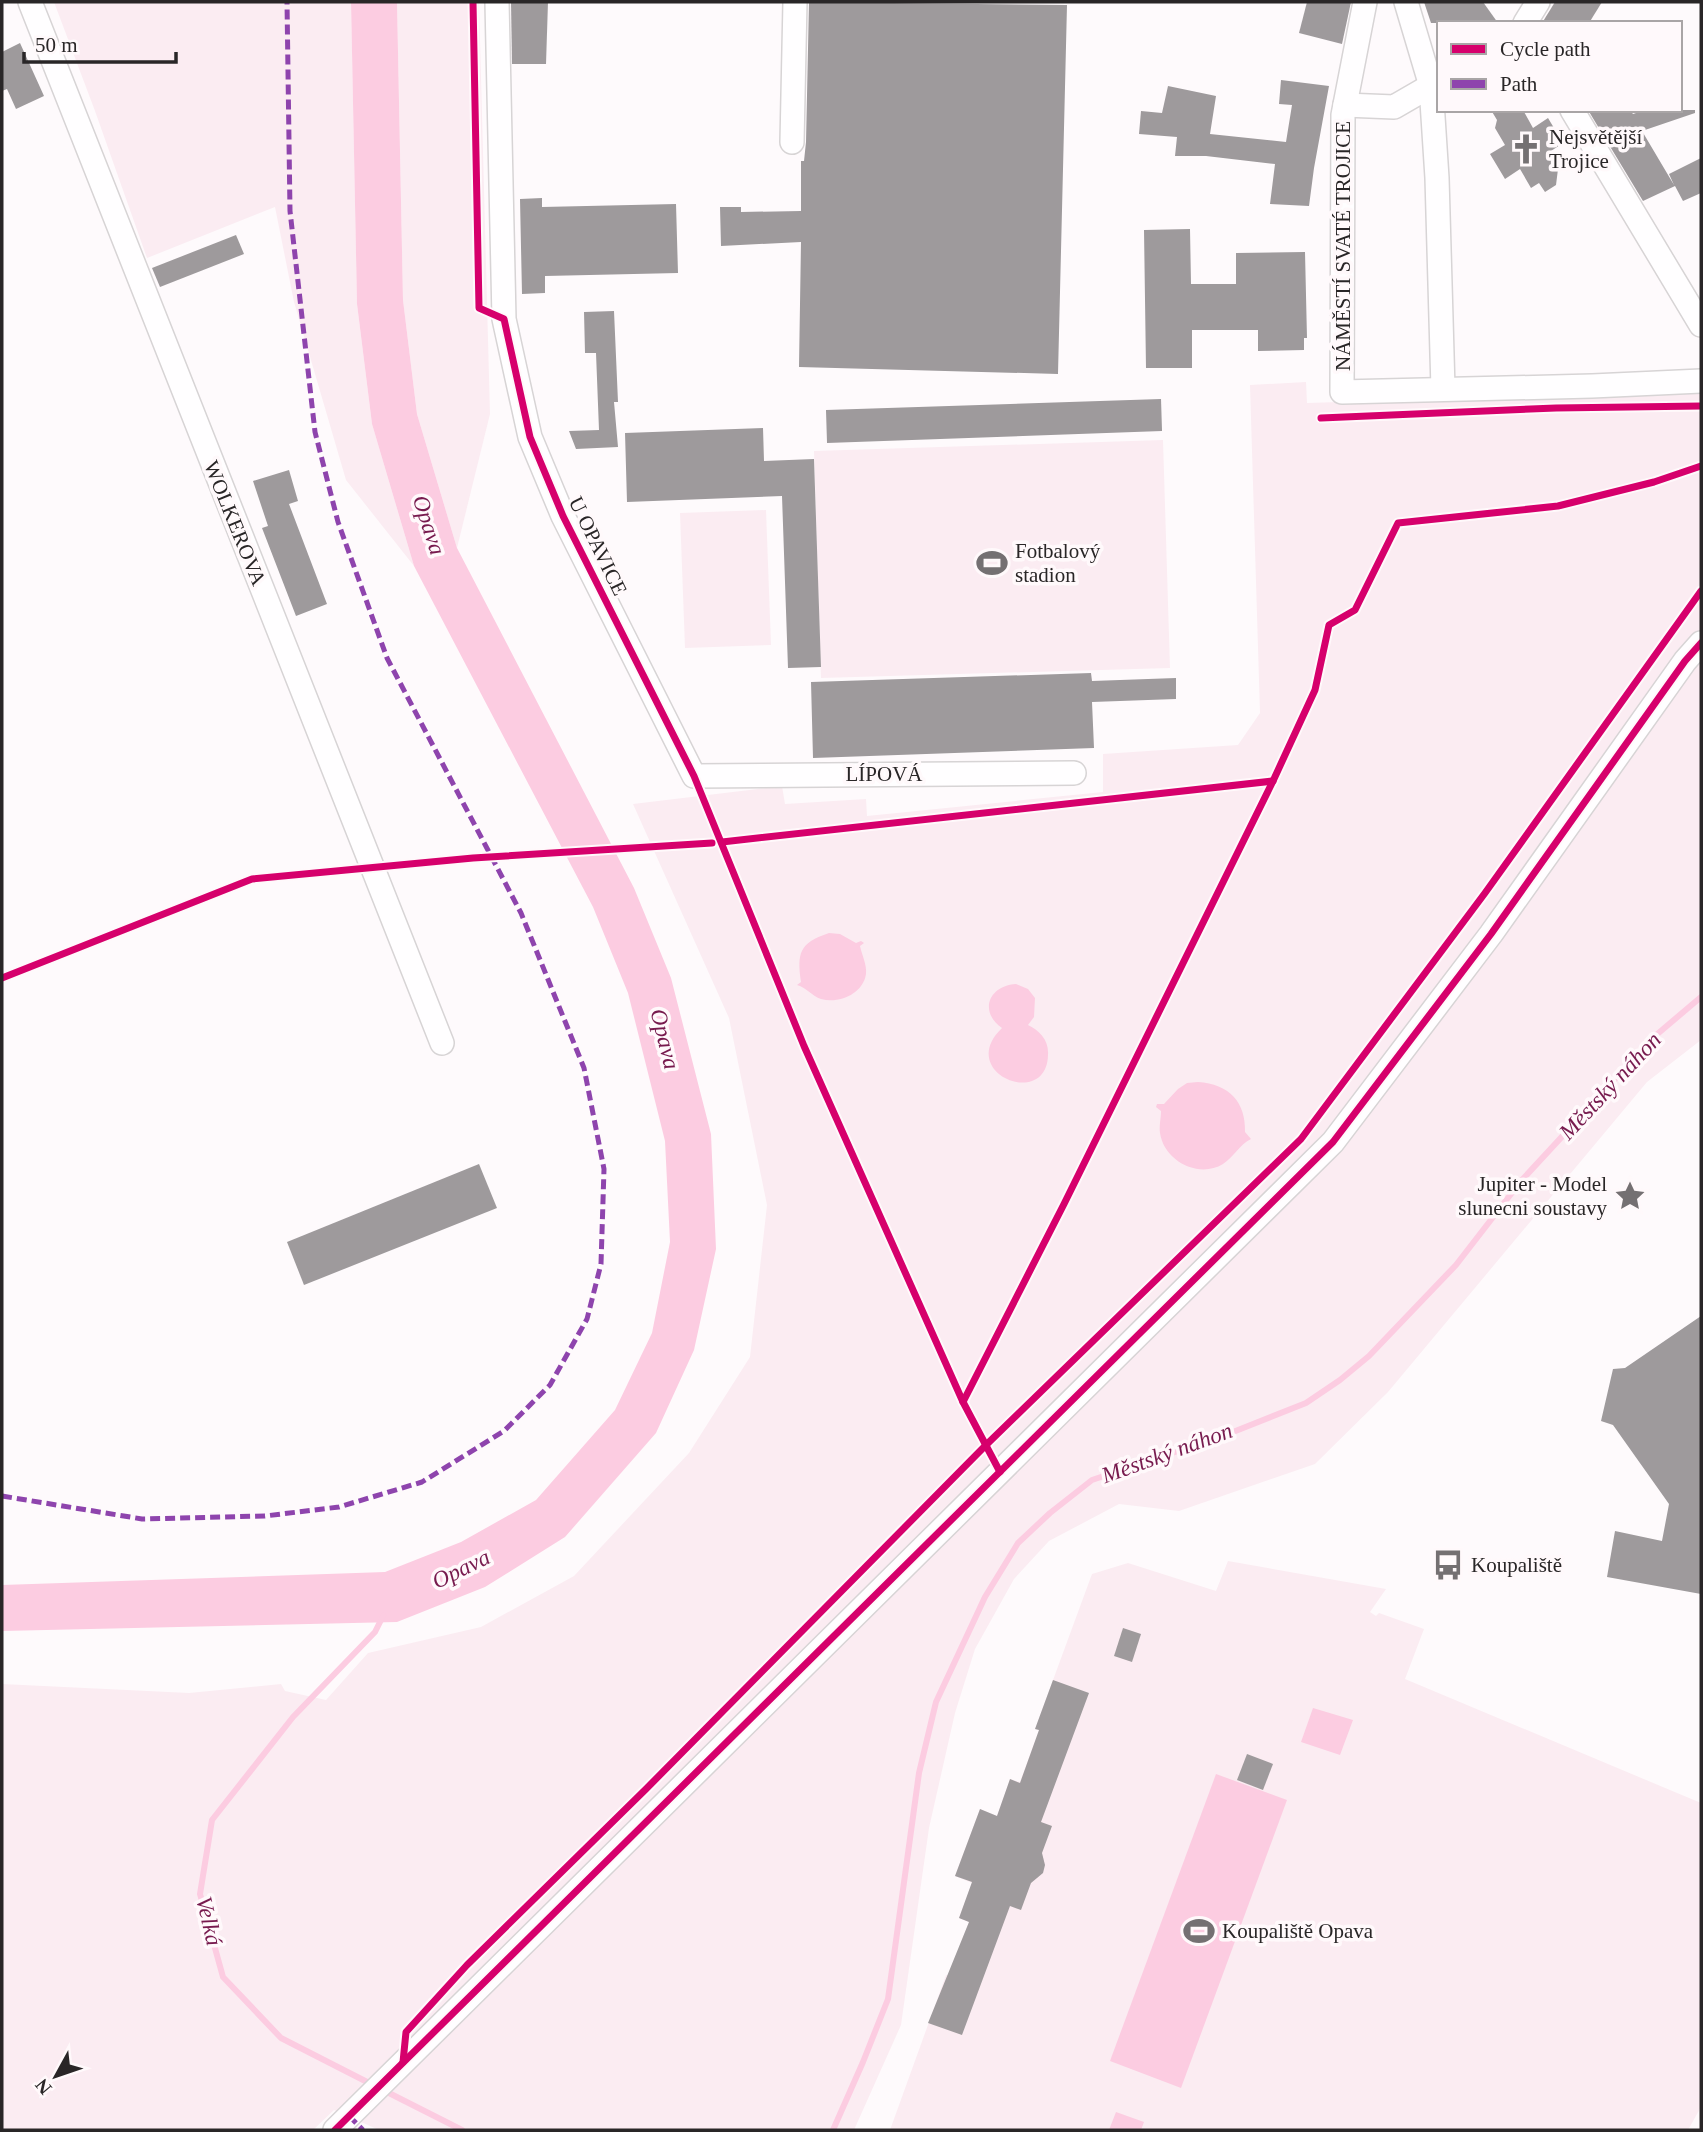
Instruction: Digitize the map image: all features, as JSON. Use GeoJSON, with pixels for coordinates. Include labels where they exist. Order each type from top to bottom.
{"type":"FeatureCollection","features":[{"type":"Feature","properties":{"kind":"street","name":"WOLKEROVA"},"geometry":{"type":"LineString","coordinates":[[30,2],[442,1043]]}},
{"type":"Feature","properties":{"kind":"street","name":"U OPAVICE"},"geometry":{"type":"LineString","coordinates":[[497,2],[504,319],[530,437],[563,516],[694,776]]}},
{"type":"Feature","properties":{"kind":"street"},"geometry":{"type":"LineString","coordinates":[[792,142],[795,2]]}},
{"type":"Feature","properties":{"kind":"street","name":"NÁMĚSTÍ SVATÉ TROJICE"},"geometry":{"type":"LineString","coordinates":[[1365,2],[1343,116],[1342,391],[1592,387],[1701,381]]}},
{"type":"Feature","properties":{"kind":"street"},"geometry":{"type":"LineString","coordinates":[[1406,2],[1435,83],[1443,389]]}},
{"type":"Feature","properties":{"kind":"street"},"geometry":{"type":"LineString","coordinates":[[1526,21],[1538,2]]}},
{"type":"Feature","properties":{"kind":"street"},"geometry":{"type":"LineString","coordinates":[[1345,105],[1394,107],[1435,83]]}},
{"type":"Feature","properties":{"kind":"street"},"geometry":{"type":"LineString","coordinates":[[1574,112],[1701,325]]}},
{"type":"Feature","properties":{"kind":"street"},"geometry":{"type":"LineString","coordinates":[[342,2123],[1333,1142],[1490,934],[1685,661],[1701,643]]}},
{"type":"Feature","properties":{"kind":"street","name":"LÍPOVÁ"},"geometry":{"type":"LineString","coordinates":[[694,776],[1074,773]]}},
{"type":"Feature","properties":{"kind":"shaded area"},"geometry":{"type":"Polygon","coordinates":[[[54,2],[351,2],[357,304],[372,424],[414,566],[346,480],[294,302],[275,207],[147,258],[54,2]]]}},
{"type":"Feature","properties":{"kind":"shaded area"},"geometry":{"type":"Polygon","coordinates":[[[397,2],[479,2],[490,414],[457,548],[417,414],[403,300],[397,2]]]}},
{"type":"Feature","properties":{"kind":"shaded area"},"geometry":{"type":"Polygon","coordinates":[[[1306,382],[1307,403],[1701,391],[1701,1040],[1647,1082],[1388,1392],[1315,1464],[1179,1511],[1119,1504],[1049,1541],[1014,1579],[975,1649],[955,1713],[929,1828],[901,2025],[854,2130],[379,2130],[334,2110],[313,2130],[2,2130],[2,1684],[189,1693],[281,1684],[285,1691],[326,1700],[368,1653],[481,1627],[574,1576],[689,1453],[750,1357],[767,1205],[729,1018],[633,804],[782,786],[785,804],[866,799],[867,816],[1103,792],[1103,754],[1238,745],[1260,713],[1250,385],[1306,382]]]}},
{"type":"Feature","properties":{"kind":"shaded area","name":"Fotbalový stadion"},"geometry":{"type":"Polygon","coordinates":[[[1163,440],[1170,668],[821,678],[814,451],[1163,440]]]}},
{"type":"Feature","properties":{"kind":"shaded area"},"geometry":{"type":"Polygon","coordinates":[[[766,510],[771,645],[685,648],[680,513],[766,510]]]}},
{"type":"Feature","properties":{"kind":"shaded area"},"geometry":{"type":"Polygon","coordinates":[[[1228,1561],[1386,1589],[1370,1612],[1424,1629],[1405,1679],[1701,1803],[1701,2107],[1688,2130],[890,2130],[946,1975],[949,1975],[969,1922],[959,1918],[972,1883],[955,1876],[980,1809],[997,1816],[1010,1779],[1020,1782],[1039,1730],[1035,1729],[1092,1574],[1128,1563],[1216,1591],[1228,1561]]]}},
{"type":"Feature","properties":{"kind":"water","name":"Opava"},"geometry":{"type":"Polygon","coordinates":[[[351,2],[397,2],[403,300],[417,414],[457,548],[634,888],[671,978],[711,1134],[716,1249],[694,1350],[656,1433],[565,1537],[485,1587],[397,1622],[2,1631],[2,1585],[385,1572],[461,1542],[536,1500],[615,1410],[652,1333],[670,1242],[665,1141],[628,993],[593,907],[414,566],[372,424],[357,304],[351,2]]]}},
{"type":"Feature","properties":{"kind":"water"},"geometry":{"type":"Polygon","coordinates":[[[829,933],[840,934],[856,943],[864,943],[860,946],[866,967],[864,981],[849,996],[835,1000],[821,999],[797,985],[801,982],[799,964],[802,950],[811,941],[829,933]]]}},
{"type":"Feature","properties":{"kind":"water"},"geometry":{"type":"Polygon","coordinates":[[[1016,984],[1028,989],[1035,998],[1034,1017],[1028,1025],[1043,1037],[1048,1050],[1044,1071],[1034,1080],[1021,1082],[1007,1079],[996,1071],[989,1059],[990,1044],[1002,1028],[991,1015],[990,1001],[999,989],[1016,984]]]}},
{"type":"Feature","properties":{"kind":"water"},"geometry":{"type":"Polygon","coordinates":[[[1187,1083],[1219,1086],[1234,1096],[1245,1121],[1245,1132],[1251,1139],[1223,1164],[1214,1168],[1184,1165],[1168,1152],[1160,1133],[1161,1111],[1156,1107],[1157,1104],[1164,1104],[1187,1083]]]}},
{"type":"Feature","properties":{"kind":"water"},"geometry":{"type":"Polygon","coordinates":[[[1313,1708],[1353,1720],[1340,1755],[1301,1742],[1313,1708]]]}},
{"type":"Feature","properties":{"kind":"water","name":"Koupaliště Opava"},"geometry":{"type":"Polygon","coordinates":[[[1216,1774],[1287,1800],[1181,2088],[1110,2061],[1216,1774]]]}},
{"type":"Feature","properties":{"kind":"water"},"geometry":{"type":"Polygon","coordinates":[[[1116,2112],[1144,2122],[1141,2130],[1109,2130],[1116,2112]]]}},
{"type":"Feature","properties":{"kind":"building"},"geometry":{"type":"Polygon","coordinates":[[[511,2],[548,2],[546,64],[512,64],[511,2]]]}},
{"type":"Feature","properties":{"kind":"building"},"geometry":{"type":"Polygon","coordinates":[[[809,2],[1067,5],[1058,374],[799,367],[801,242],[721,246],[720,207],[741,207],[741,212],[801,211],[801,161],[804,161],[806,142],[809,2]]]}},
{"type":"Feature","properties":{"kind":"building"},"geometry":{"type":"Polygon","coordinates":[[[1307,2],[1351,2],[1342,44],[1299,33],[1307,2]]]}},
{"type":"Feature","properties":{"kind":"building"},"geometry":{"type":"Polygon","coordinates":[[[1424,2],[1483,2],[1497,21],[1437,21],[1431,23],[1424,2]]]}},
{"type":"Feature","properties":{"kind":"building"},"geometry":{"type":"Polygon","coordinates":[[[1555,2],[1602,2],[1590,21],[1543,21],[1555,2]]]}},
{"type":"Feature","properties":{"kind":"building"},"geometry":{"type":"Polygon","coordinates":[[[20,43],[44,96],[16,109],[7,89],[2,91],[2,52],[20,43]]]}},
{"type":"Feature","properties":{"kind":"building"},"geometry":{"type":"Polygon","coordinates":[[[1281,80],[1329,86],[1309,206],[1270,204],[1275,164],[1206,156],[1175,156],[1177,137],[1139,134],[1141,111],[1162,113],[1168,86],[1216,96],[1210,134],[1286,142],[1292,105],[1279,104],[1281,80]]]}},
{"type":"Feature","properties":{"kind":"building"},"geometry":{"type":"Polygon","coordinates":[[[1695,110],[1695,113],[1642,131],[1674,185],[1669,174],[1701,158],[1701,193],[1683,201],[1675,186],[1643,201],[1589,112],[1633,114],[1695,110]]]}},
{"type":"Feature","properties":{"kind":"building","name":"Nejsvětější Trojice"},"geometry":{"type":"Polygon","coordinates":[[[1492,112],[1524,112],[1533,128],[1548,118],[1563,143],[1548,153],[1558,169],[1556,185],[1545,192],[1539,183],[1531,188],[1520,169],[1505,179],[1490,154],[1505,145],[1495,128],[1497,120],[1492,112]]]}},
{"type":"Feature","properties":{"kind":"building"},"geometry":{"type":"Polygon","coordinates":[[[542,198],[542,207],[676,204],[678,273],[545,276],[545,293],[522,294],[520,199],[542,198]]]}},
{"type":"Feature","properties":{"kind":"building"},"geometry":{"type":"Polygon","coordinates":[[[1190,229],[1191,284],[1236,284],[1236,253],[1305,252],[1307,338],[1304,338],[1304,350],[1258,351],[1258,330],[1192,330],[1192,368],[1146,368],[1144,230],[1190,229]]]}},
{"type":"Feature","properties":{"kind":"building"},"geometry":{"type":"Polygon","coordinates":[[[236,235],[244,254],[160,287],[152,268],[236,235]]]}},
{"type":"Feature","properties":{"kind":"building"},"geometry":{"type":"Polygon","coordinates":[[[614,311],[618,402],[614,402],[618,447],[576,449],[569,431],[599,430],[596,353],[585,353],[584,312],[614,311]]]}},
{"type":"Feature","properties":{"kind":"building"},"geometry":{"type":"Polygon","coordinates":[[[1161,399],[1162,431],[827,443],[826,410],[1161,399]]]}},
{"type":"Feature","properties":{"kind":"building"},"geometry":{"type":"Polygon","coordinates":[[[763,428],[764,461],[814,459],[821,667],[788,668],[782,496],[627,502],[625,433],[763,428]]]}},
{"type":"Feature","properties":{"kind":"building"},"geometry":{"type":"Polygon","coordinates":[[[289,470],[298,501],[289,504],[327,604],[296,616],[262,528],[268,526],[253,481],[289,470]]]}},
{"type":"Feature","properties":{"kind":"building"},"geometry":{"type":"Polygon","coordinates":[[[1091,673],[1092,681],[1176,678],[1176,699],[1092,702],[1094,748],[813,758],[811,682],[1091,673]]]}},
{"type":"Feature","properties":{"kind":"building"},"geometry":{"type":"Polygon","coordinates":[[[479,1164],[497,1208],[304,1285],[287,1242],[479,1164]]]}},
{"type":"Feature","properties":{"kind":"building"},"geometry":{"type":"Polygon","coordinates":[[[1701,1316],[1701,1594],[1607,1577],[1615,1531],[1662,1541],[1669,1504],[1613,1425],[1601,1421],[1613,1369],[1625,1368],[1701,1316]]]}},
{"type":"Feature","properties":{"kind":"building"},"geometry":{"type":"Polygon","coordinates":[[[1123,1628],[1141,1634],[1132,1662],[1114,1656],[1123,1628]]]}},
{"type":"Feature","properties":{"kind":"building"},"geometry":{"type":"Polygon","coordinates":[[[1053,1680],[1089,1693],[1041,1822],[1052,1826],[1042,1853],[1045,1865],[1043,1873],[1031,1883],[1021,1910],[1010,1906],[962,2035],[928,2023],[969,1922],[959,1918],[972,1882],[955,1876],[980,1809],[997,1816],[1010,1779],[1020,1783],[1039,1730],[1035,1729],[1053,1680]]]}},
{"type":"Feature","properties":{"kind":"building"},"geometry":{"type":"Polygon","coordinates":[[[1247,1754],[1273,1764],[1263,1790],[1237,1780],[1247,1754]]]}},
{"type":"Feature","properties":{"kind":"waterway","name":"Městský náhon"},"geometry":{"type":"LineString","coordinates":[[833,2130],[888,1999],[919,1773],[936,1702],[985,1597],[1018,1543],[1092,1480],[1228,1434],[1306,1403],[1340,1380],[1369,1356],[1456,1265],[1521,1181],[1655,1036],[1701,997]]}},
{"type":"Feature","properties":{"kind":"waterway","name":"Velká"},"geometry":{"type":"LineString","coordinates":[[373,2085],[281,2038],[223,1977],[200,1894],[212,1820],[293,1717],[375,1632],[383,1616]]}},
{"type":"Feature","properties":{"kind":"waterway","name":"Velká"},"geometry":{"type":"LineString","coordinates":[[383,2090],[462,2130]]}},
{"type":"Feature","properties":{"kind":"marked path"},"geometry":{"type":"LineString","coordinates":[[2,1496],[142,1519],[265,1516],[339,1507],[422,1482],[504,1431],[550,1385],[587,1319],[601,1264],[604,1169],[584,1068],[521,913],[387,658],[338,522],[315,432],[290,211],[287,2]]}},
{"type":"Feature","properties":{"kind":"marked path"},"geometry":{"type":"LineString","coordinates":[[349,2116],[363,2130]]}},
{"type":"Feature","properties":{"kind":"cycle path"},"geometry":{"type":"LineString","coordinates":[[473,2],[479,308],[504,319],[530,437],[563,516],[694,776],[804,1046],[963,1402],[1000,1472]]}},
{"type":"Feature","properties":{"kind":"cycle path"},"geometry":{"type":"LineString","coordinates":[[1321,418],[1556,408],[1701,406]]}},
{"type":"Feature","properties":{"kind":"cycle path"},"geometry":{"type":"LineString","coordinates":[[963,1402],[1273,781],[1315,690],[1329,625],[1355,610],[1398,523],[1558,506],[1654,482],[1701,466]]}},
{"type":"Feature","properties":{"kind":"cycle path"},"geometry":{"type":"LineString","coordinates":[[403,2062],[406,2032],[467,1965],[646,1789],[985,1446],[1301,1139],[1485,893],[1701,591]]}},
{"type":"Feature","properties":{"kind":"cycle path"},"geometry":{"type":"LineString","coordinates":[[335,2130],[1333,1142],[1491,934],[1685,661],[1701,643]]}},
{"type":"Feature","properties":{"kind":"cycle path"},"geometry":{"type":"LineString","coordinates":[[722,842],[1273,781]]}},
{"type":"Feature","properties":{"kind":"cycle path"},"geometry":{"type":"LineString","coordinates":[[2,978],[252,879],[473,858],[712,843]]}},
{"type":"Feature","properties":{"kind":"place","name":"Nejsvětější Trojice"},"geometry":{"type":"Point","coordinates":[1526,149]}},
{"type":"Feature","properties":{"kind":"place","name":"Fotbalový stadion"},"geometry":{"type":"Point","coordinates":[992,563]}},
{"type":"Feature","properties":{"kind":"place","name":"Jupiter - Model slunecni soustavy"},"geometry":{"type":"Point","coordinates":[1630,1196]}},
{"type":"Feature","properties":{"kind":"place","name":"Koupaliště"},"geometry":{"type":"Point","coordinates":[1448,1565]}},
{"type":"Feature","properties":{"kind":"place","name":"Koupaliště Opava"},"geometry":{"type":"Point","coordinates":[1199,1931]}}]}
